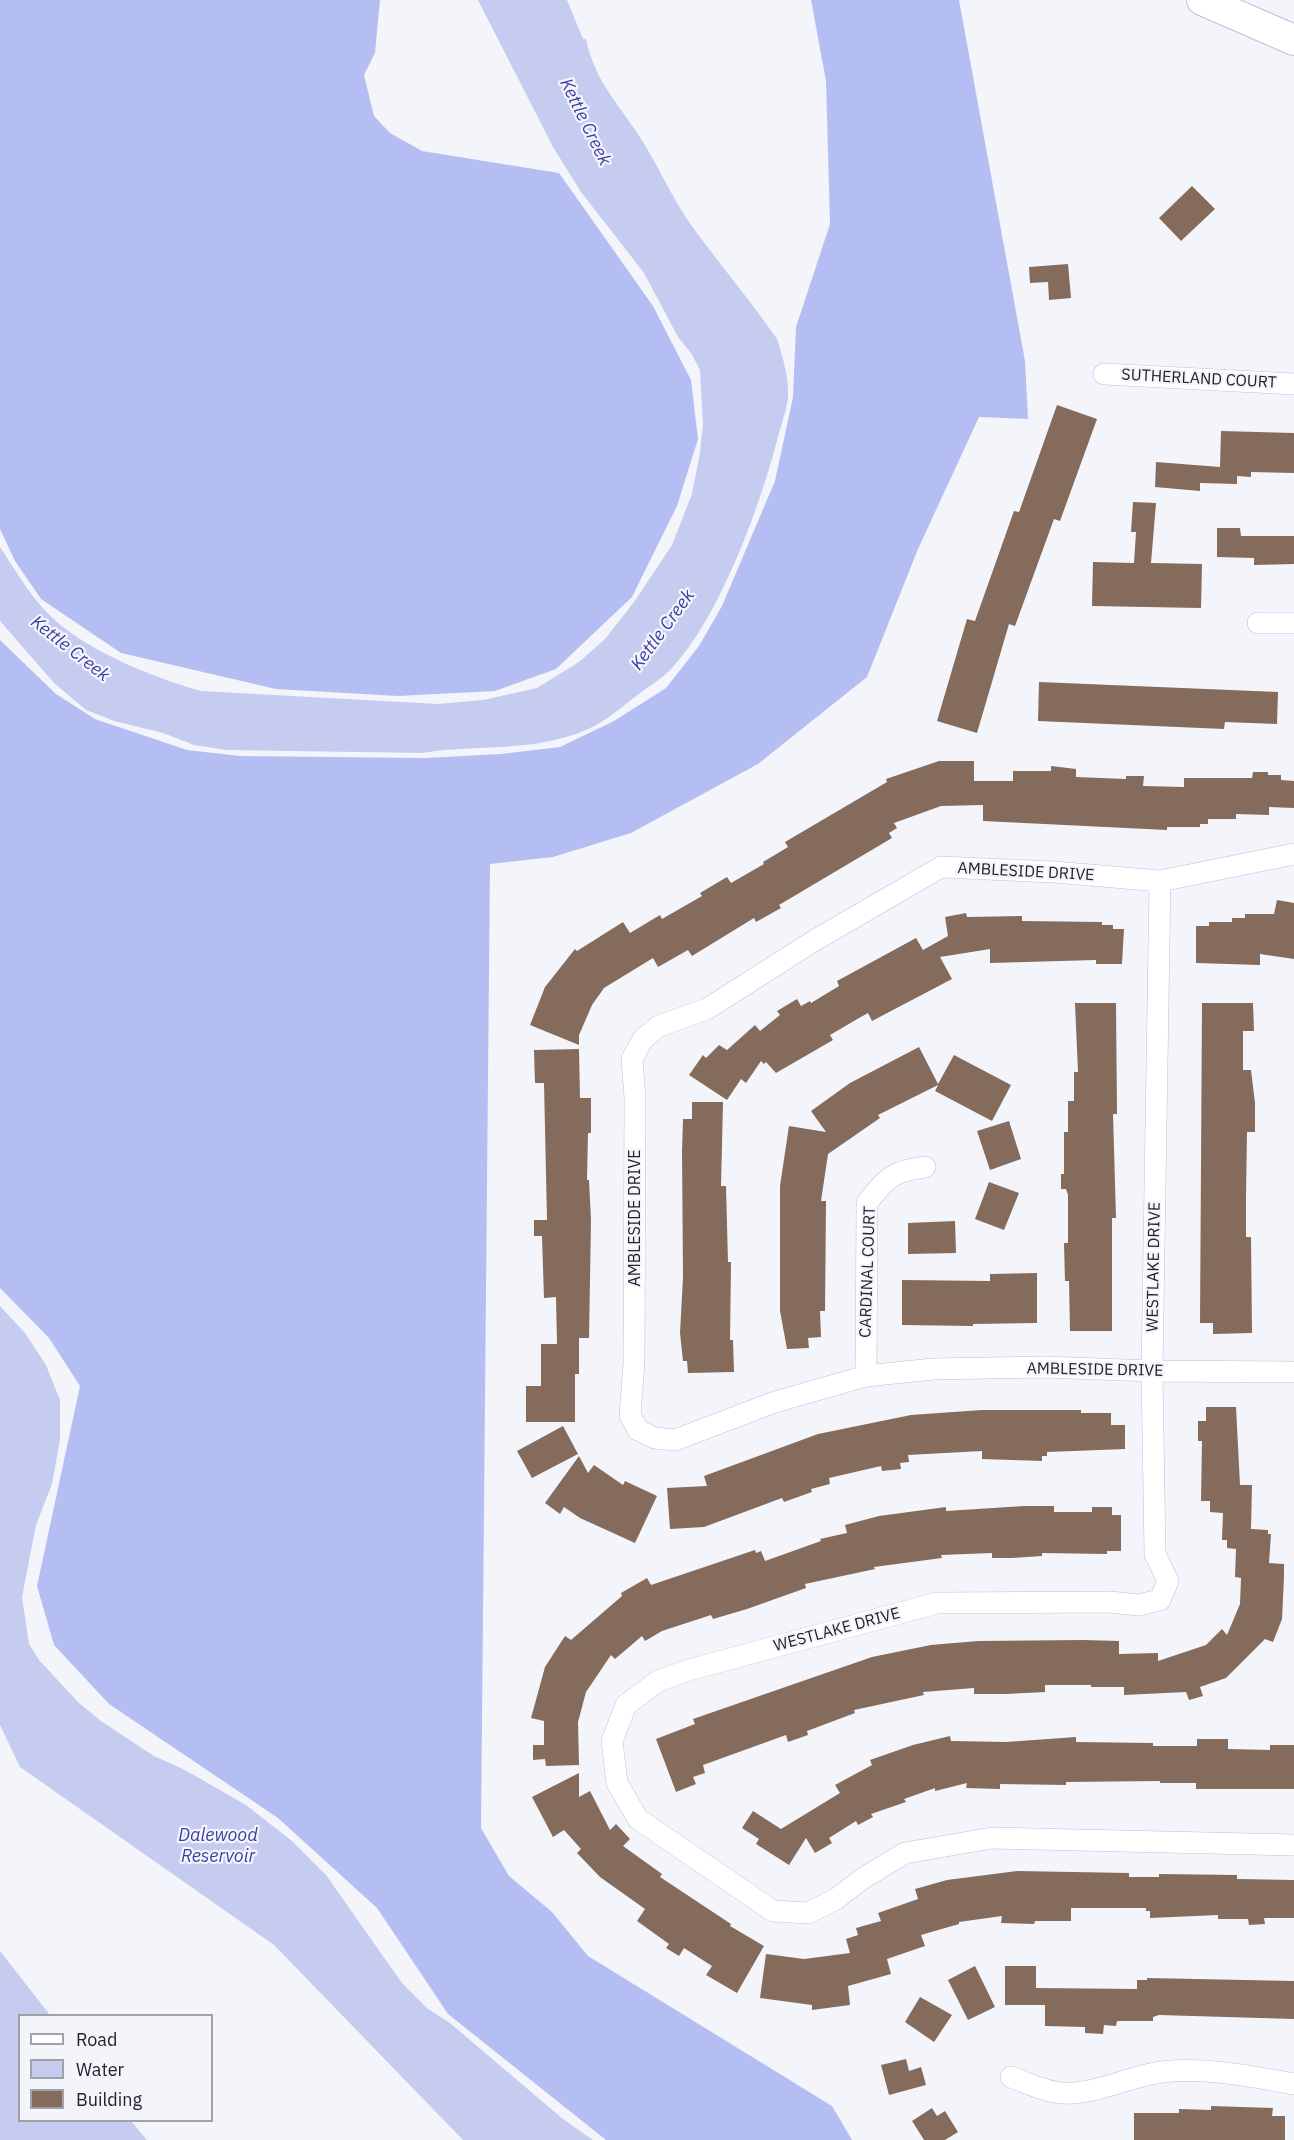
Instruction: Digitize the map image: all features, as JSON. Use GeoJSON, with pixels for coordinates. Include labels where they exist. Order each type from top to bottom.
{"type":"FeatureCollection","features":[{"type":"Feature","properties":{"kind":"main road"},"geometry":{"type":"LineString","coordinates":[[1202,0],[1294,40]]}},
{"type":"Feature","properties":{"kind":"street","name":"SUTHERLAND COURT"},"geometry":{"type":"LineString","coordinates":[[1104,374],[1294,384]]}},
{"type":"Feature","properties":{"kind":"street"},"geometry":{"type":"LineString","coordinates":[[1258,623],[1294,623]]}},
{"type":"Feature","properties":{"kind":"street","name":"AMBLESIDE DRIVE"},"geometry":{"type":"LineString","coordinates":[[1294,854],[1160,881],[1054,872],[940,867],[812,942],[707,1009],[659,1026],[643,1039],[632,1059],[635,1098],[634,1351],[630,1415],[638,1430],[656,1438],[675,1440],[775,1402],[866,1376],[966,1369],[1045,1367],[1152,1371],[1294,1371]]}},
{"type":"Feature","properties":{"kind":"street","name":"WESTLAKE DRIVE"},"geometry":{"type":"LineString","coordinates":[[1160,881],[1152,1371],[1155,1554],[1168,1581],[1160,1600],[1138,1605],[1110,1602],[937,1603],[689,1670],[658,1682],[626,1705],[612,1741],[617,1783],[638,1819],[773,1911],[808,1913],[836,1899],[862,1879],[905,1853],[992,1838],[1294,1845]]}},
{"type":"Feature","properties":{"kind":"street","name":"CARDINAL COURT"},"geometry":{"type":"LineString","coordinates":[[866,1376],[867,1203],[884,1180],[901,1170],[926,1167]]}},
{"type":"Feature","properties":{"kind":"street"},"geometry":{"type":"LineString","coordinates":[[1011,2077],[1044,2090],[1065,2093],[1091,2090],[1139,2076],[1185,2071],[1238,2074],[1294,2084]]}},
{"type":"Feature","properties":{"kind":"shaded area"},"geometry":{"type":"Polygon","coordinates":[[[0,0],[380,0],[375,53],[364,75],[374,116],[390,133],[422,151],[559,173],[653,306],[691,380],[698,439],[677,506],[632,597],[556,669],[495,691],[398,696],[276,689],[121,653],[41,599],[15,561],[0,529],[0,0]]]}},
{"type":"Feature","properties":{"kind":"shaded area"},"geometry":{"type":"Polygon","coordinates":[[[811,0],[959,0],[1025,361],[1028,419],[979,417],[918,549],[867,677],[758,764],[631,833],[553,857],[490,864],[481,1828],[509,1876],[552,1912],[588,1956],[832,2106],[852,2140],[606,2140],[448,2014],[377,1908],[278,1818],[109,1704],[54,1645],[37,1586],[80,1386],[49,1338],[0,1288],[0,640],[56,694],[95,719],[187,750],[240,756],[426,758],[501,754],[560,747],[614,721],[666,688],[699,646],[722,606],[775,481],[793,397],[796,327],[830,224],[826,81],[811,0]]]}},
{"type":"Feature","properties":{"kind":"water","name":"Kettle Creek"},"geometry":{"type":"Polygon","coordinates":[[[478,0],[567,0],[583,39],[586,39],[590,55],[602,81],[643,142],[680,208],[777,339],[788,382],[785,412],[761,495],[737,558],[707,619],[690,646],[661,678],[609,717],[588,729],[548,742],[422,753],[227,750],[194,745],[163,733],[114,721],[86,710],[54,683],[0,621],[0,547],[33,596],[56,621],[87,644],[164,679],[201,691],[438,704],[483,700],[537,688],[579,662],[605,639],[634,602],[672,545],[692,494],[700,452],[703,425],[700,370],[691,353],[678,337],[644,273],[581,192],[553,147],[478,0]]]}},
{"type":"Feature","properties":{"kind":"water","name":"Dalewood Reservoir"},"geometry":{"type":"Polygon","coordinates":[[[0,1306],[25,1333],[46,1365],[60,1400],[60,1440],[52,1484],[36,1525],[22,1597],[29,1644],[39,1660],[79,1703],[101,1721],[154,1756],[185,1770],[246,1805],[292,1841],[326,1875],[402,1983],[428,2009],[450,2023],[563,2119],[593,2140],[463,2140],[274,1945],[20,1767],[0,1725],[0,1306]]]}},
{"type":"Feature","properties":{"kind":"water"},"geometry":{"type":"Polygon","coordinates":[[[0,1951],[49,2014],[18,2014],[18,2122],[132,2122],[147,2140],[0,2140],[0,1951]]]}},
{"type":"Feature","properties":{"kind":"building"},"geometry":{"type":"Polygon","coordinates":[[[1192,186],[1215,209],[1181,241],[1159,218],[1192,186]]]}},
{"type":"Feature","properties":{"kind":"building"},"geometry":{"type":"Polygon","coordinates":[[[1068,264],[1071,298],[1049,300],[1048,282],[1030,283],[1029,267],[1068,264]]]}},
{"type":"Feature","properties":{"kind":"building"},"geometry":{"type":"Polygon","coordinates":[[[1057,405],[1097,419],[1060,521],[1054,519],[1015,626],[1009,624],[977,733],[937,721],[967,619],[975,621],[1014,511],[1019,512],[1057,405]]]}},
{"type":"Feature","properties":{"kind":"building"},"geometry":{"type":"Polygon","coordinates":[[[1221,431],[1294,433],[1294,473],[1251,472],[1251,477],[1237,476],[1237,484],[1200,483],[1200,491],[1155,487],[1156,462],[1220,467],[1221,431]]]}},
{"type":"Feature","properties":{"kind":"building"},"geometry":{"type":"Polygon","coordinates":[[[1133,502],[1156,503],[1151,563],[1202,564],[1201,608],[1092,606],[1093,562],[1134,563],[1136,532],[1131,532],[1133,502]]]}},
{"type":"Feature","properties":{"kind":"building"},"geometry":{"type":"Polygon","coordinates":[[[1217,528],[1240,528],[1241,536],[1294,536],[1294,564],[1254,565],[1254,558],[1217,557],[1217,528]]]}},
{"type":"Feature","properties":{"kind":"building"},"geometry":{"type":"Polygon","coordinates":[[[1039,682],[1278,692],[1277,724],[1225,722],[1224,729],[1038,721],[1039,682]]]}},
{"type":"Feature","properties":{"kind":"building"},"geometry":{"type":"Polygon","coordinates":[[[939,761],[974,761],[974,781],[1013,781],[1013,771],[1051,771],[1051,766],[1076,769],[1076,777],[1126,779],[1126,776],[1144,776],[1143,786],[1184,787],[1184,778],[1252,778],[1253,772],[1268,772],[1268,775],[1281,775],[1281,780],[1294,781],[1294,808],[1269,807],[1269,815],[1236,814],[1236,819],[1208,819],[1208,824],[1200,824],[1200,827],[1167,827],[1167,830],[983,821],[983,805],[941,806],[894,823],[897,828],[889,833],[892,838],[779,905],[781,908],[756,922],[754,918],[692,956],[688,950],[658,967],[653,958],[604,988],[592,1005],[579,1035],[579,1045],[530,1025],[545,987],[575,949],[577,951],[623,922],[630,933],[660,915],[662,919],[702,896],[700,893],[727,877],[731,883],[764,864],[763,862],[788,847],[785,842],[887,782],[886,779],[939,761]]]}},
{"type":"Feature","properties":{"kind":"building"},"geometry":{"type":"Polygon","coordinates":[[[1277,900],[1294,903],[1294,959],[1260,954],[1260,965],[1196,963],[1196,926],[1209,926],[1209,922],[1232,922],[1232,918],[1245,918],[1245,914],[1274,914],[1277,900]]]}},
{"type":"Feature","properties":{"kind":"building"},"geometry":{"type":"Polygon","coordinates":[[[966,913],[967,917],[1022,916],[1022,921],[1102,922],[1102,925],[1113,925],[1113,929],[1124,929],[1122,964],[1096,964],[1096,960],[990,963],[990,949],[940,957],[952,979],[872,1021],[868,1013],[830,1035],[833,1040],[776,1073],[766,1062],[764,1064],[761,1061],[746,1083],[741,1079],[727,1100],[689,1075],[703,1055],[706,1058],[719,1045],[727,1050],[755,1025],[760,1031],[780,1015],[777,1011],[797,999],[801,1006],[810,1001],[811,1003],[839,986],[837,981],[916,938],[923,950],[948,936],[945,917],[966,913]]]}},
{"type":"Feature","properties":{"kind":"building"},"geometry":{"type":"Polygon","coordinates":[[[1075,1003],[1116,1003],[1117,1114],[1113,1114],[1116,1218],[1112,1218],[1112,1331],[1070,1331],[1069,1281],[1065,1281],[1064,1243],[1068,1243],[1068,1195],[1066,1189],[1061,1189],[1061,1174],[1064,1174],[1064,1132],[1068,1132],[1068,1101],[1074,1101],[1074,1072],[1078,1072],[1075,1003]]]}},
{"type":"Feature","properties":{"kind":"building"},"geometry":{"type":"Polygon","coordinates":[[[1202,1003],[1253,1003],[1254,1031],[1243,1031],[1243,1070],[1251,1070],[1255,1103],[1255,1132],[1247,1132],[1246,1197],[1246,1237],[1251,1237],[1252,1333],[1213,1334],[1213,1323],[1200,1323],[1202,1003]]]}},
{"type":"Feature","properties":{"kind":"building"},"geometry":{"type":"Polygon","coordinates":[[[919,1047],[938,1084],[954,1055],[1011,1085],[992,1121],[935,1091],[938,1085],[878,1115],[880,1118],[828,1154],[821,1201],[826,1201],[825,1311],[820,1311],[821,1337],[808,1338],[809,1348],[787,1349],[780,1311],[780,1186],[789,1126],[826,1132],[811,1111],[850,1083],[919,1047]]]}},
{"type":"Feature","properties":{"kind":"building"},"geometry":{"type":"Polygon","coordinates":[[[579,1049],[580,1098],[591,1098],[587,1180],[589,1180],[591,1220],[589,1338],[579,1338],[579,1374],[575,1374],[575,1422],[526,1422],[526,1386],[541,1386],[541,1344],[557,1344],[556,1297],[544,1298],[542,1236],[534,1236],[534,1220],[547,1220],[544,1083],[535,1083],[534,1050],[579,1049]]]}},
{"type":"Feature","properties":{"kind":"building"},"geometry":{"type":"Polygon","coordinates":[[[692,1102],[723,1102],[721,1186],[726,1186],[728,1262],[731,1262],[730,1340],[733,1340],[734,1372],[688,1373],[687,1361],[683,1361],[680,1333],[683,1277],[683,1119],[692,1119],[692,1102]]]}},
{"type":"Feature","properties":{"kind":"building"},"geometry":{"type":"Polygon","coordinates":[[[1009,1121],[1021,1159],[990,1170],[977,1131],[1009,1121]]]}},
{"type":"Feature","properties":{"kind":"building"},"geometry":{"type":"Polygon","coordinates":[[[989,1182],[1019,1193],[1004,1230],[975,1219],[989,1182]]]}},
{"type":"Feature","properties":{"kind":"building"},"geometry":{"type":"Polygon","coordinates":[[[955,1221],[956,1253],[908,1254],[908,1223],[955,1221]]]}},
{"type":"Feature","properties":{"kind":"building"},"geometry":{"type":"Polygon","coordinates":[[[1037,1273],[1037,1323],[973,1324],[973,1326],[902,1325],[902,1280],[990,1281],[990,1274],[1037,1273]]]}},
{"type":"Feature","properties":{"kind":"building"},"geometry":{"type":"Polygon","coordinates":[[[1206,1407],[1236,1407],[1240,1485],[1252,1485],[1251,1529],[1268,1530],[1268,1534],[1271,1534],[1269,1563],[1284,1564],[1284,1577],[1282,1619],[1273,1642],[1265,1639],[1226,1678],[1200,1687],[1203,1696],[1189,1700],[1186,1692],[1124,1695],[1124,1687],[1091,1687],[1091,1685],[1045,1685],[1045,1692],[1006,1694],[974,1694],[974,1688],[923,1692],[924,1695],[854,1710],[855,1713],[807,1731],[808,1735],[788,1742],[786,1735],[703,1765],[705,1773],[693,1777],[696,1784],[676,1792],[656,1739],[695,1724],[693,1719],[872,1657],[931,1645],[978,1641],[1083,1640],[1119,1641],[1119,1654],[1158,1653],[1158,1661],[1206,1645],[1222,1629],[1227,1635],[1240,1604],[1241,1578],[1235,1577],[1236,1549],[1227,1548],[1227,1540],[1222,1540],[1223,1513],[1210,1512],[1210,1501],[1201,1501],[1202,1441],[1198,1441],[1198,1421],[1206,1421],[1206,1407]]]}},
{"type":"Feature","properties":{"kind":"building"},"geometry":{"type":"Polygon","coordinates":[[[982,1410],[1081,1410],[1081,1413],[1111,1413],[1111,1425],[1125,1425],[1125,1449],[1047,1452],[1047,1456],[1042,1456],[1042,1461],[982,1459],[982,1451],[908,1455],[909,1462],[900,1463],[901,1469],[882,1471],[881,1466],[829,1478],[830,1484],[811,1489],[812,1492],[784,1502],[782,1498],[704,1527],[670,1529],[667,1488],[707,1486],[704,1476],[818,1434],[911,1415],[982,1410]]]}},
{"type":"Feature","properties":{"kind":"building"},"geometry":{"type":"Polygon","coordinates":[[[563,1426],[578,1454],[532,1478],[517,1451],[563,1426]]]}},
{"type":"Feature","properties":{"kind":"building"},"geometry":{"type":"Polygon","coordinates":[[[579,1456],[588,1473],[594,1465],[623,1485],[625,1481],[657,1496],[635,1543],[580,1518],[564,1507],[560,1514],[545,1503],[579,1456]]]}},
{"type":"Feature","properties":{"kind":"building"},"geometry":{"type":"Polygon","coordinates":[[[1054,1506],[1054,1512],[1092,1512],[1092,1507],[1112,1507],[1112,1515],[1121,1515],[1121,1551],[1107,1551],[1107,1554],[1042,1553],[1042,1556],[1012,1558],[992,1558],[992,1553],[941,1555],[942,1558],[874,1567],[875,1569],[805,1584],[806,1588],[747,1609],[713,1619],[711,1615],[662,1631],[645,1641],[642,1636],[615,1659],[611,1655],[586,1692],[578,1722],[579,1765],[546,1766],[545,1759],[533,1760],[533,1745],[544,1745],[544,1721],[531,1718],[545,1667],[565,1636],[571,1640],[622,1596],[621,1593],[647,1578],[651,1585],[755,1550],[756,1553],[761,1551],[765,1561],[821,1541],[820,1539],[847,1533],[845,1525],[879,1516],[946,1507],[946,1511],[1054,1506]]]}},
{"type":"Feature","properties":{"kind":"building"},"geometry":{"type":"Polygon","coordinates":[[[950,1736],[951,1741],[1006,1742],[1076,1737],[1076,1742],[1153,1743],[1153,1746],[1197,1746],[1197,1739],[1228,1739],[1228,1749],[1270,1750],[1270,1745],[1294,1745],[1294,1789],[1196,1789],[1196,1783],[1160,1783],[1160,1781],[1066,1782],[1066,1785],[1000,1784],[1000,1789],[966,1788],[967,1783],[935,1791],[935,1788],[904,1799],[906,1802],[871,1814],[873,1817],[858,1825],[856,1821],[829,1838],[832,1843],[815,1853],[806,1838],[789,1865],[756,1844],[759,1839],[742,1828],[753,1811],[781,1829],[840,1793],[835,1785],[872,1765],[870,1760],[913,1745],[950,1736]]]}},
{"type":"Feature","properties":{"kind":"building"},"geometry":{"type":"Polygon","coordinates":[[[579,1773],[579,1797],[590,1791],[610,1830],[616,1824],[630,1839],[623,1846],[662,1874],[660,1877],[731,1924],[730,1926],[764,1946],[737,1993],[706,1975],[712,1966],[684,1948],[679,1956],[666,1948],[669,1944],[637,1921],[645,1909],[600,1877],[577,1853],[581,1849],[564,1830],[553,1837],[532,1797],[579,1773]]]}},
{"type":"Feature","properties":{"kind":"building"},"geometry":{"type":"Polygon","coordinates":[[[1017,1871],[1129,1873],[1129,1877],[1159,1877],[1159,1874],[1237,1875],[1237,1879],[1294,1880],[1294,1918],[1264,1918],[1265,1924],[1249,1925],[1248,1919],[1218,1919],[1218,1915],[1150,1918],[1150,1911],[1146,1911],[1146,1908],[1071,1908],[1071,1921],[1035,1921],[1034,1924],[1001,1923],[1002,1916],[959,1922],[959,1924],[921,1935],[925,1946],[887,1959],[891,1974],[848,1986],[850,2005],[812,2010],[812,2005],[760,1998],[766,1954],[804,1959],[850,1953],[846,1939],[858,1935],[856,1928],[881,1921],[878,1913],[918,1899],[915,1889],[947,1880],[1017,1871]]]}},
{"type":"Feature","properties":{"kind":"building"},"geometry":{"type":"Polygon","coordinates":[[[975,1966],[995,2007],[968,2020],[948,1980],[975,1966]]]}},
{"type":"Feature","properties":{"kind":"building"},"geometry":{"type":"Polygon","coordinates":[[[1005,1966],[1036,1966],[1036,1988],[1137,1989],[1137,1980],[1147,1980],[1147,1978],[1294,1981],[1294,2019],[1159,2015],[1153,2017],[1153,2021],[1117,2021],[1116,2026],[1104,2025],[1103,2034],[1085,2033],[1085,2027],[1045,2026],[1045,2005],[1005,2005],[1005,1966]]]}},
{"type":"Feature","properties":{"kind":"building"},"geometry":{"type":"Polygon","coordinates":[[[920,1997],[952,2015],[934,2042],[905,2022],[920,1997]]]}},
{"type":"Feature","properties":{"kind":"building"},"geometry":{"type":"Polygon","coordinates":[[[906,2059],[909,2071],[921,2067],[926,2085],[889,2095],[881,2065],[906,2059]]]}},
{"type":"Feature","properties":{"kind":"building"},"geometry":{"type":"Polygon","coordinates":[[[1211,2106],[1273,2108],[1272,2116],[1285,2116],[1285,2140],[1134,2140],[1134,2113],[1179,2113],[1179,2109],[1211,2110],[1211,2106]]]}},
{"type":"Feature","properties":{"kind":"building"},"geometry":{"type":"Polygon","coordinates":[[[932,2108],[937,2116],[945,2111],[958,2132],[945,2140],[924,2140],[912,2121],[932,2108]]]}}]}
